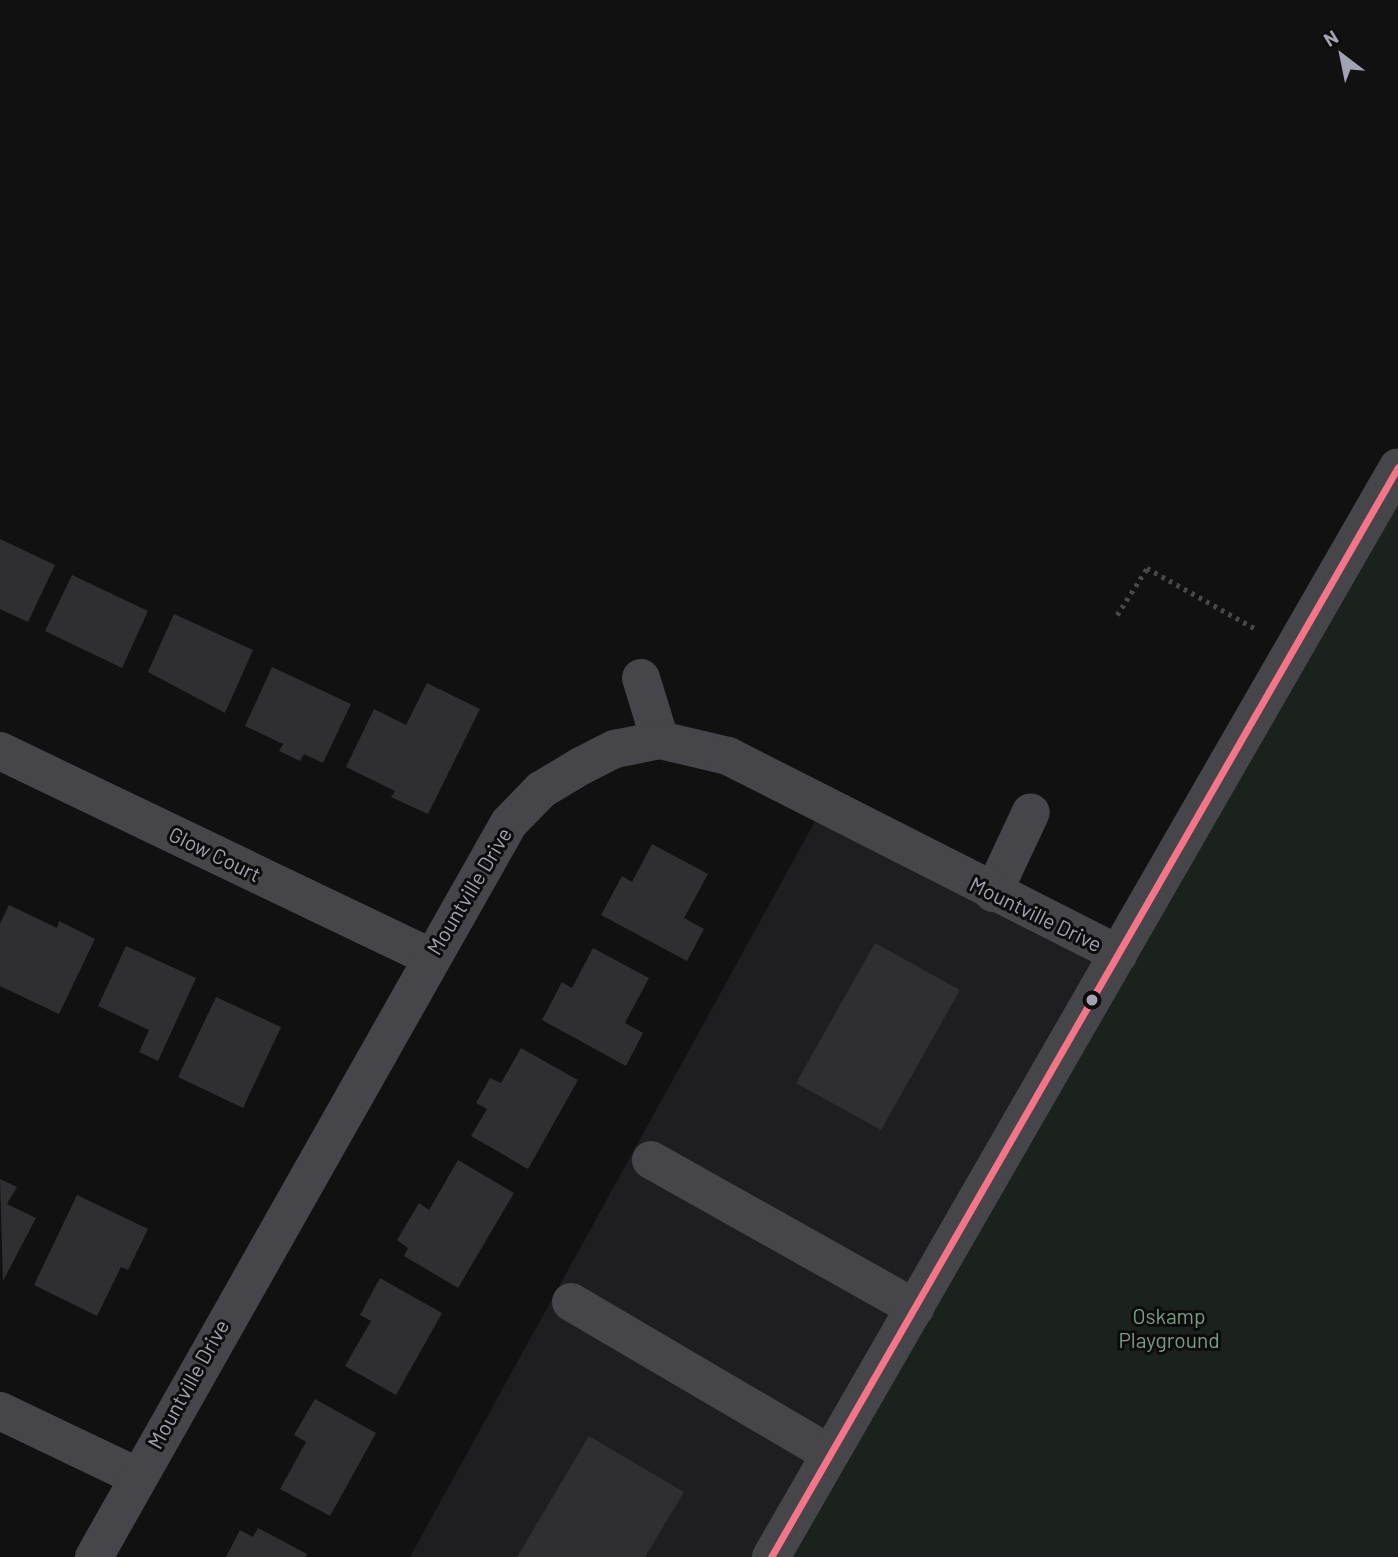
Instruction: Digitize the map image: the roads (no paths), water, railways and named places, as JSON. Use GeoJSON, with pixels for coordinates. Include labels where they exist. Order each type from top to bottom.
{"type":"FeatureCollection","features":[{"type":"Feature","properties":{"kind":"street"},"geometry":{"type":"LineString","coordinates":[[771,1557],[1398,467]]}},
{"type":"Feature","properties":{"kind":"street"},"geometry":{"type":"LineString","coordinates":[[641,678],[660,740]]}},
{"type":"Feature","properties":{"kind":"street","name":"Mountville Drive"},"geometry":{"type":"LineString","coordinates":[[94,1557],[136,1476],[429,957],[509,823],[541,790],[615,749],[660,740],[728,756],[993,893],[1119,954]]}},
{"type":"Feature","properties":{"kind":"street","name":"Glow Court"},"geometry":{"type":"LineString","coordinates":[[0,751],[429,957]]}},
{"type":"Feature","properties":{"kind":"street"},"geometry":{"type":"LineString","coordinates":[[993,893],[1031,812]]}},
{"type":"Feature","properties":{"kind":"street"},"geometry":{"type":"LineString","coordinates":[[651,1160],[915,1308]]}},
{"type":"Feature","properties":{"kind":"street"},"geometry":{"type":"LineString","coordinates":[[571,1302],[830,1454]]}},
{"type":"Feature","properties":{"kind":"street"},"geometry":{"type":"LineString","coordinates":[[0,1412],[136,1476]]}},
{"type":"Feature","properties":{"kind":"park label","name":"Oskamp Playground"},"geometry":{"type":"Point","coordinates":[1169,1328]}}]}
